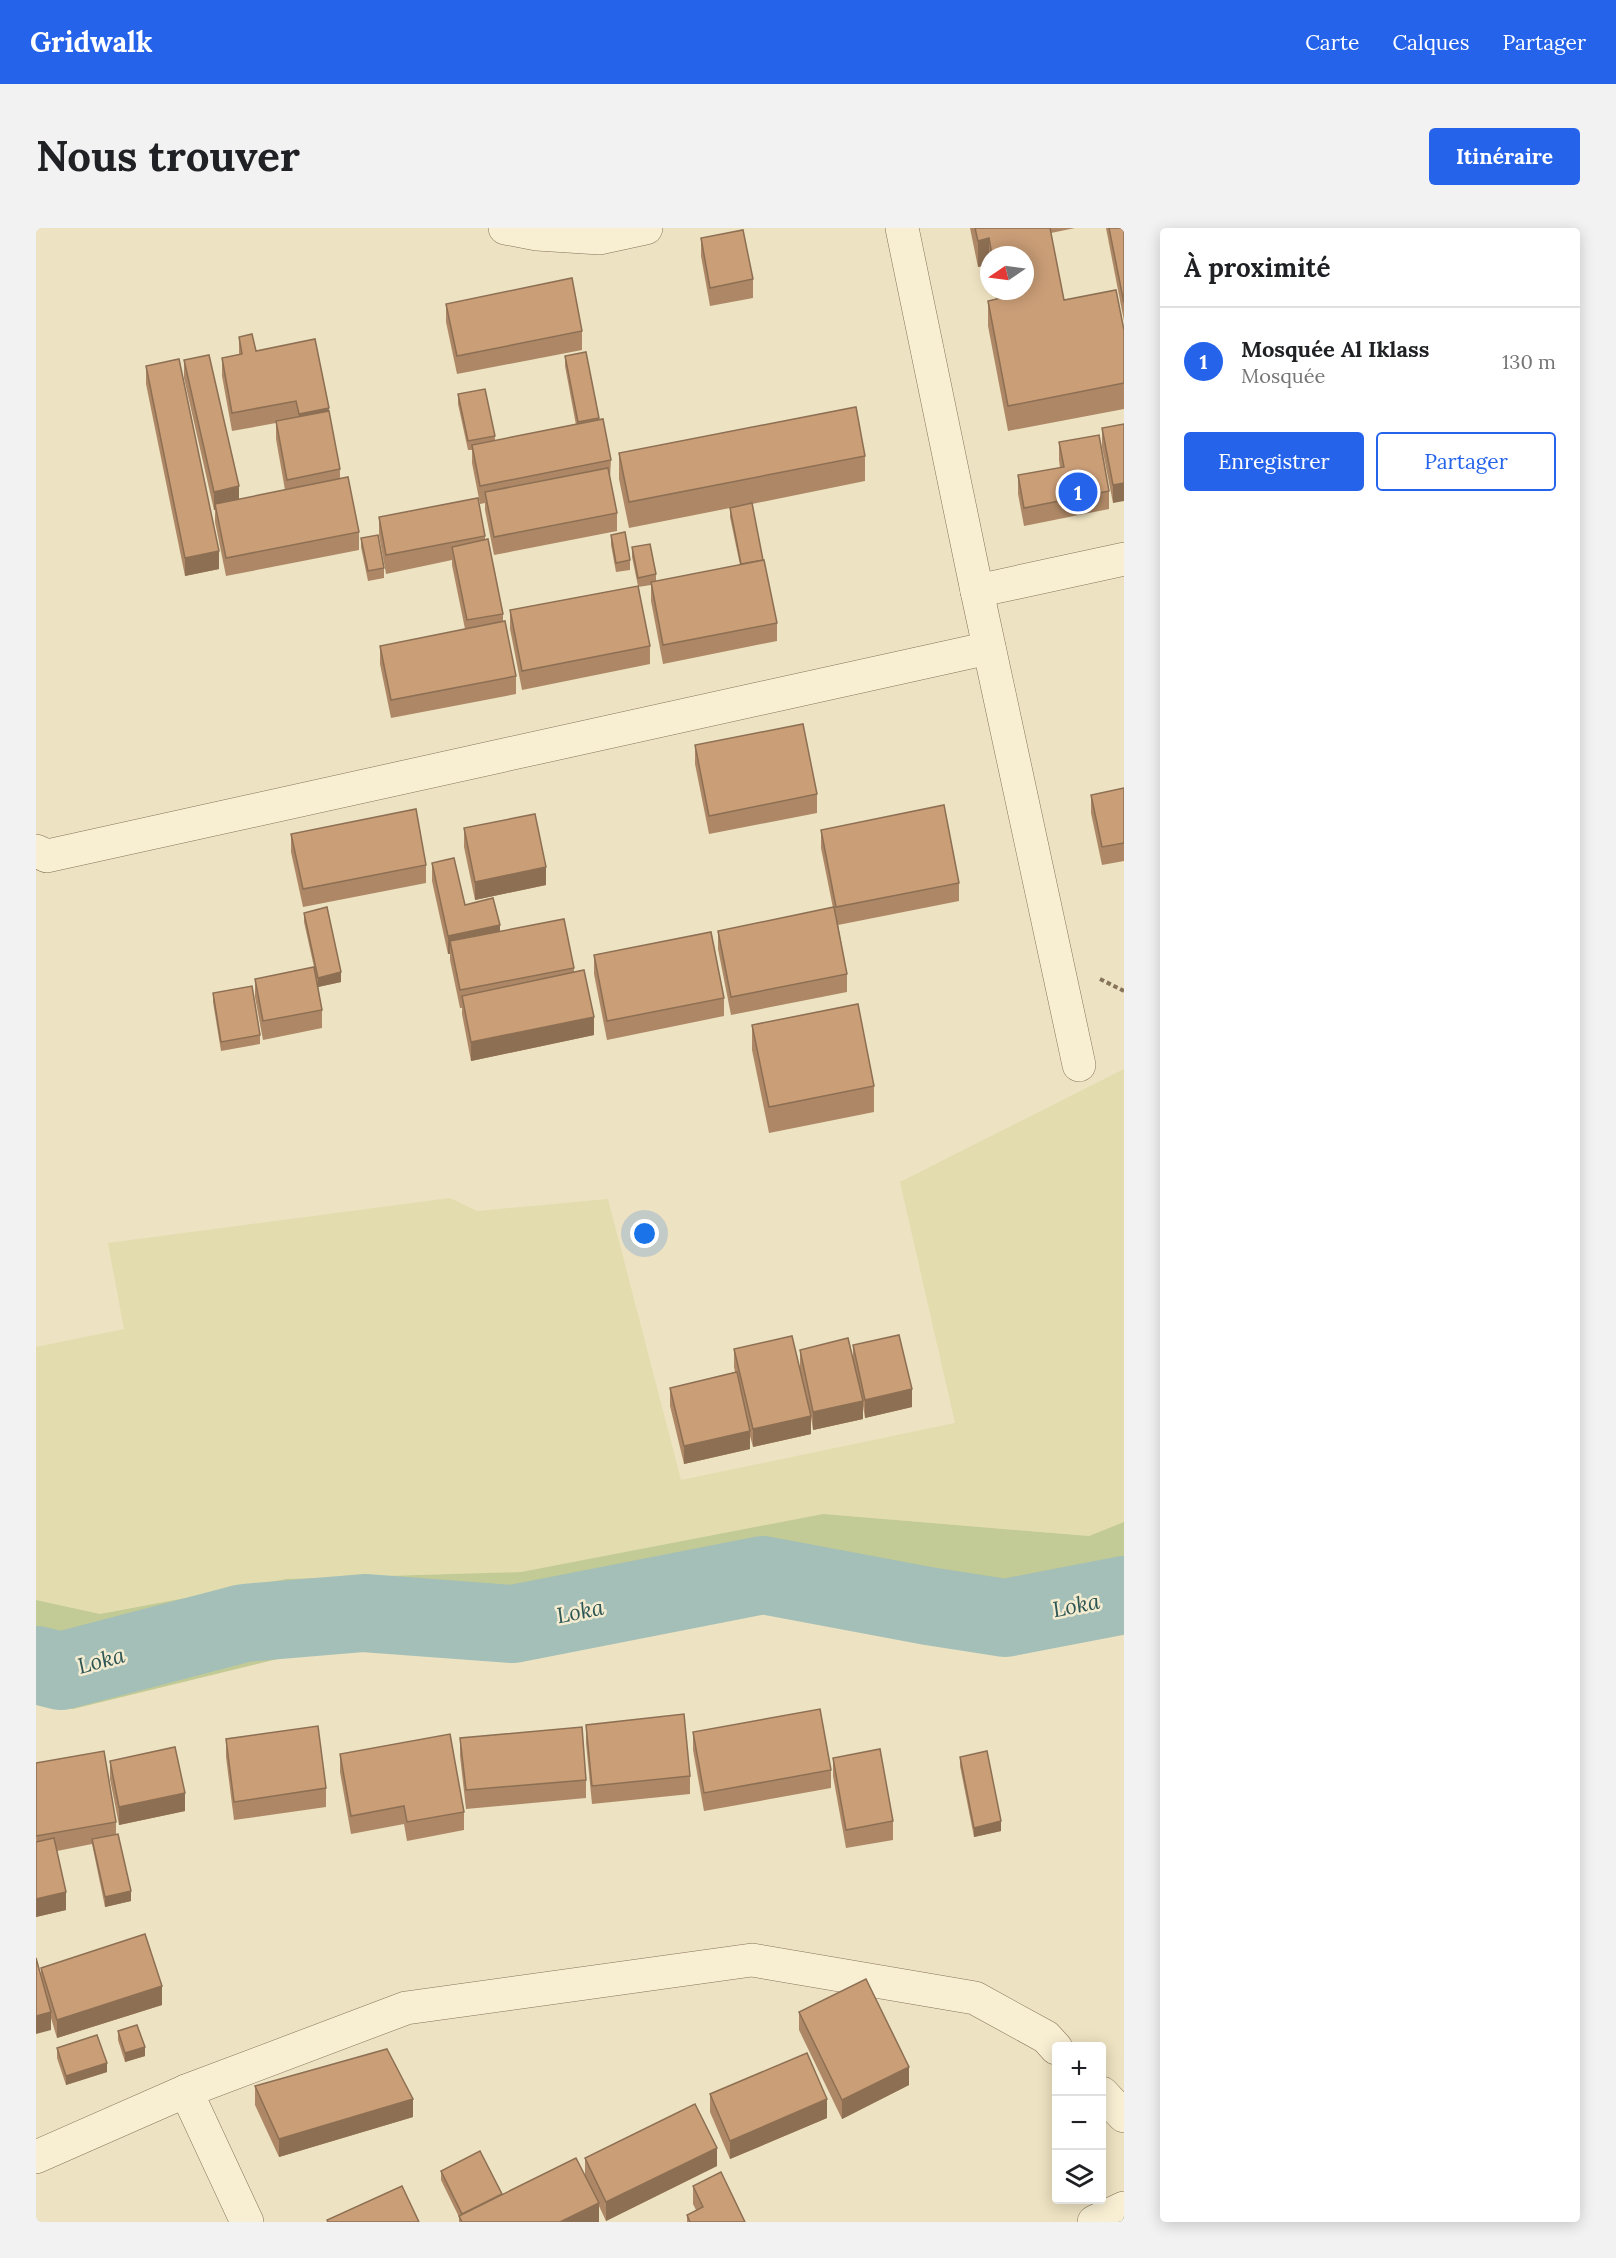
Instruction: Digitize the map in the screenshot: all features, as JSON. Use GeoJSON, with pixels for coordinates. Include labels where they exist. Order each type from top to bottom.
{"type":"FeatureCollection","features":[{"type":"Feature","properties":{"kind":"street"},"geometry":{"type":"LineString","coordinates":[[505,228],[537,234],[600,238],[646,228]]}},
{"type":"Feature","properties":{"kind":"street"},"geometry":{"type":"LineString","coordinates":[[902,228],[1079,1065]]}},
{"type":"Feature","properties":{"kind":"street"},"geometry":{"type":"LineString","coordinates":[[977,591],[1124,559]]}},
{"type":"Feature","properties":{"kind":"street"},"geometry":{"type":"LineString","coordinates":[[36,851],[47,856],[989,648]]}},
{"type":"Feature","properties":{"kind":"street"},"geometry":{"type":"LineString","coordinates":[[36,2157],[186,2091],[406,2008],[752,1960],[975,1998],[1046,2037],[1052,2044]]}},
{"type":"Feature","properties":{"kind":"street"},"geometry":{"type":"LineString","coordinates":[[186,2091],[247,2222]]}},
{"type":"Feature","properties":{"kind":"street"},"geometry":{"type":"LineString","coordinates":[[1104,2096],[1124,2116]]}},
{"type":"Feature","properties":{"kind":"street"},"geometry":{"type":"LineString","coordinates":[[1094,2222],[1124,2208]]}},
{"type":"Feature","properties":{"kind":"shaded area"},"geometry":{"type":"Polygon","coordinates":[[[1124,1069],[1124,1522],[1089,1536],[823,1514],[521,1572],[286,1579],[100,1614],[36,1600],[36,1347],[124,1329],[108,1243],[450,1198],[477,1211],[608,1199],[681,1480],[955,1423],[900,1182],[1124,1069]]]}},
{"type":"Feature","properties":{"kind":"green space"},"geometry":{"type":"Polygon","coordinates":[[[823,1514],[1089,1536],[1124,1522],[1124,1614],[1008,1634],[769,1612],[525,1656],[343,1643],[73,1709],[36,1703],[36,1600],[100,1614],[286,1579],[521,1572],[823,1514]]]}},
{"type":"Feature","properties":{"kind":"building"},"geometry":{"type":"Polygon","coordinates":[[[975,228],[1050,228],[1064,300],[1116,290],[1124,330],[1124,383],[1008,406],[988,301],[1034,300],[1034,246],[990,246],[989,238],[978,241],[975,228]]]}},
{"type":"Feature","properties":{"kind":"building"},"geometry":{"type":"Polygon","coordinates":[[[1109,228],[1124,228],[1124,303],[1109,228]]]}},
{"type":"Feature","properties":{"kind":"building"},"geometry":{"type":"Polygon","coordinates":[[[743,230],[753,279],[710,288],[701,238],[743,230]]]}},
{"type":"Feature","properties":{"kind":"building"},"geometry":{"type":"Polygon","coordinates":[[[572,278],[582,331],[457,356],[446,304],[572,278]]]}},
{"type":"Feature","properties":{"kind":"building"},"geometry":{"type":"Polygon","coordinates":[[[252,334],[256,351],[315,339],[329,408],[299,414],[296,401],[232,413],[222,358],[242,354],[239,337],[252,334]]]}},
{"type":"Feature","properties":{"kind":"building"},"geometry":{"type":"Polygon","coordinates":[[[586,352],[599,418],[578,422],[565,356],[586,352]]]}},
{"type":"Feature","properties":{"kind":"building"},"geometry":{"type":"Polygon","coordinates":[[[209,355],[239,486],[214,492],[184,360],[209,355]]]}},
{"type":"Feature","properties":{"kind":"building"},"geometry":{"type":"Polygon","coordinates":[[[179,359],[219,551],[185,558],[146,366],[179,359]]]}},
{"type":"Feature","properties":{"kind":"building"},"geometry":{"type":"Polygon","coordinates":[[[485,389],[495,436],[468,441],[458,394],[485,389]]]}},
{"type":"Feature","properties":{"kind":"building"},"geometry":{"type":"Polygon","coordinates":[[[856,407],[865,456],[629,502],[619,453],[856,407]]]}},
{"type":"Feature","properties":{"kind":"building"},"geometry":{"type":"Polygon","coordinates":[[[329,411],[340,469],[287,480],[276,421],[329,411]]]}},
{"type":"Feature","properties":{"kind":"building"},"geometry":{"type":"Polygon","coordinates":[[[603,419],[611,460],[480,486],[472,445],[603,419]]]}},
{"type":"Feature","properties":{"kind":"building"},"geometry":{"type":"Polygon","coordinates":[[[1124,424],[1124,483],[1113,485],[1102,428],[1124,424]]]}},
{"type":"Feature","properties":{"kind":"building"},"geometry":{"type":"Polygon","coordinates":[[[1099,435],[1109,491],[1024,508],[1018,475],[1064,467],[1059,442],[1099,435]]]}},
{"type":"Feature","properties":{"kind":"building"},"geometry":{"type":"Polygon","coordinates":[[[608,468],[617,513],[494,537],[485,492],[608,468]]]}},
{"type":"Feature","properties":{"kind":"building"},"geometry":{"type":"Polygon","coordinates":[[[348,477],[359,532],[226,558],[215,504],[348,477]]]}},
{"type":"Feature","properties":{"kind":"building"},"geometry":{"type":"Polygon","coordinates":[[[478,498],[485,536],[386,555],[379,517],[478,498]]]}},
{"type":"Feature","properties":{"kind":"building"},"geometry":{"type":"Polygon","coordinates":[[[752,503],[763,560],[741,564],[730,508],[752,503]]]}},
{"type":"Feature","properties":{"kind":"building"},"geometry":{"type":"Polygon","coordinates":[[[625,532],[630,560],[616,563],[611,535],[625,532]]]}},
{"type":"Feature","properties":{"kind":"building"},"geometry":{"type":"Polygon","coordinates":[[[378,535],[384,568],[368,571],[361,538],[378,535]]]}},
{"type":"Feature","properties":{"kind":"building"},"geometry":{"type":"Polygon","coordinates":[[[488,539],[503,614],[467,620],[452,547],[488,539]]]}},
{"type":"Feature","properties":{"kind":"building"},"geometry":{"type":"Polygon","coordinates":[[[650,544],[656,574],[638,578],[632,547],[650,544]]]}},
{"type":"Feature","properties":{"kind":"building"},"geometry":{"type":"Polygon","coordinates":[[[764,560],[777,623],[663,645],[651,582],[764,560]]]}},
{"type":"Feature","properties":{"kind":"building"},"geometry":{"type":"Polygon","coordinates":[[[638,586],[650,646],[522,671],[510,610],[638,586]]]}},
{"type":"Feature","properties":{"kind":"building"},"geometry":{"type":"Polygon","coordinates":[[[505,621],[516,676],[391,700],[380,646],[505,621]]]}},
{"type":"Feature","properties":{"kind":"building"},"geometry":{"type":"Polygon","coordinates":[[[803,724],[817,794],[709,816],[695,745],[803,724]]]}},
{"type":"Feature","properties":{"kind":"building"},"geometry":{"type":"Polygon","coordinates":[[[1124,788],[1124,843],[1102,847],[1091,795],[1124,788]]]}},
{"type":"Feature","properties":{"kind":"building"},"geometry":{"type":"Polygon","coordinates":[[[944,805],[959,883],[836,907],[821,830],[944,805]]]}},
{"type":"Feature","properties":{"kind":"building"},"geometry":{"type":"Polygon","coordinates":[[[416,809],[426,865],[303,889],[291,834],[416,809]]]}},
{"type":"Feature","properties":{"kind":"building"},"geometry":{"type":"Polygon","coordinates":[[[535,814],[546,867],[475,882],[464,828],[535,814]]]}},
{"type":"Feature","properties":{"kind":"building"},"geometry":{"type":"Polygon","coordinates":[[[454,858],[465,905],[493,898],[500,925],[448,936],[432,863],[454,858]]]}},
{"type":"Feature","properties":{"kind":"building"},"geometry":{"type":"Polygon","coordinates":[[[327,907],[341,972],[318,978],[304,913],[327,907]]]}},
{"type":"Feature","properties":{"kind":"building"},"geometry":{"type":"Polygon","coordinates":[[[834,907],[847,974],[731,997],[718,931],[834,907]]]}},
{"type":"Feature","properties":{"kind":"building"},"geometry":{"type":"Polygon","coordinates":[[[564,919],[574,968],[460,990],[450,941],[564,919]]]}},
{"type":"Feature","properties":{"kind":"building"},"geometry":{"type":"Polygon","coordinates":[[[711,932],[724,998],[607,1021],[594,955],[711,932]]]}},
{"type":"Feature","properties":{"kind":"building"},"geometry":{"type":"Polygon","coordinates":[[[314,967],[322,1010],[263,1021],[255,979],[314,967]]]}},
{"type":"Feature","properties":{"kind":"building"},"geometry":{"type":"Polygon","coordinates":[[[584,970],[594,1017],[471,1042],[462,996],[584,970]]]}},
{"type":"Feature","properties":{"kind":"building"},"geometry":{"type":"Polygon","coordinates":[[[252,986],[260,1035],[221,1042],[213,993],[252,986]]]}},
{"type":"Feature","properties":{"kind":"building"},"geometry":{"type":"Polygon","coordinates":[[[858,1004],[874,1086],[769,1107],[752,1025],[858,1004]]]}},
{"type":"Feature","properties":{"kind":"building"},"geometry":{"type":"Polygon","coordinates":[[[899,1335],[912,1389],[865,1400],[853,1345],[899,1335]]]}},
{"type":"Feature","properties":{"kind":"building"},"geometry":{"type":"Polygon","coordinates":[[[792,1336],[811,1416],[753,1429],[734,1349],[792,1336]]]}},
{"type":"Feature","properties":{"kind":"building"},"geometry":{"type":"Polygon","coordinates":[[[848,1338],[863,1401],[813,1412],[800,1350],[848,1338]]]}},
{"type":"Feature","properties":{"kind":"building"},"geometry":{"type":"Polygon","coordinates":[[[737,1372],[750,1431],[684,1446],[670,1388],[737,1372]]]}},
{"type":"Feature","properties":{"kind":"building"},"geometry":{"type":"Polygon","coordinates":[[[820,1709],[831,1770],[704,1793],[693,1732],[820,1709]]]}},
{"type":"Feature","properties":{"kind":"building"},"geometry":{"type":"Polygon","coordinates":[[[684,1714],[690,1776],[592,1786],[586,1725],[684,1714]]]}},
{"type":"Feature","properties":{"kind":"building"},"geometry":{"type":"Polygon","coordinates":[[[318,1726],[326,1788],[234,1802],[226,1739],[318,1726]]]}},
{"type":"Feature","properties":{"kind":"building"},"geometry":{"type":"Polygon","coordinates":[[[582,1727],[586,1780],[466,1790],[460,1738],[582,1727]]]}},
{"type":"Feature","properties":{"kind":"building"},"geometry":{"type":"Polygon","coordinates":[[[450,1734],[464,1812],[407,1822],[404,1806],[351,1816],[340,1754],[450,1734]]]}},
{"type":"Feature","properties":{"kind":"building"},"geometry":{"type":"Polygon","coordinates":[[[175,1747],[185,1793],[119,1807],[110,1761],[175,1747]]]}},
{"type":"Feature","properties":{"kind":"building"},"geometry":{"type":"Polygon","coordinates":[[[880,1749],[893,1821],[846,1830],[833,1758],[880,1749]]]}},
{"type":"Feature","properties":{"kind":"building"},"geometry":{"type":"Polygon","coordinates":[[[104,1751],[116,1822],[36,1836],[36,1763],[104,1751]]]}},
{"type":"Feature","properties":{"kind":"building"},"geometry":{"type":"Polygon","coordinates":[[[987,1751],[1001,1821],[974,1828],[960,1757],[987,1751]]]}},
{"type":"Feature","properties":{"kind":"building"},"geometry":{"type":"Polygon","coordinates":[[[118,1834],[131,1891],[105,1897],[92,1839],[118,1834]]]}},
{"type":"Feature","properties":{"kind":"building"},"geometry":{"type":"Polygon","coordinates":[[[54,1838],[66,1892],[36,1899],[36,1842],[54,1838]]]}},
{"type":"Feature","properties":{"kind":"building"},"geometry":{"type":"Polygon","coordinates":[[[145,1934],[162,1986],[57,2020],[41,1968],[145,1934]]]}},
{"type":"Feature","properties":{"kind":"building"},"geometry":{"type":"Polygon","coordinates":[[[36,1958],[51,2012],[36,2016],[36,1958]]]}},
{"type":"Feature","properties":{"kind":"building"},"geometry":{"type":"Polygon","coordinates":[[[866,1979],[909,2067],[842,2100],[799,2012],[866,1979]]]}},
{"type":"Feature","properties":{"kind":"building"},"geometry":{"type":"Polygon","coordinates":[[[137,2025],[145,2047],[125,2053],[118,2031],[137,2025]]]}},
{"type":"Feature","properties":{"kind":"building"},"geometry":{"type":"Polygon","coordinates":[[[97,2035],[107,2063],[66,2076],[57,2048],[97,2035]]]}},
{"type":"Feature","properties":{"kind":"building"},"geometry":{"type":"Polygon","coordinates":[[[387,2049],[413,2099],[279,2139],[255,2086],[387,2049]]]}},
{"type":"Feature","properties":{"kind":"building"},"geometry":{"type":"Polygon","coordinates":[[[807,2053],[827,2099],[730,2141],[710,2094],[807,2053]]]}},
{"type":"Feature","properties":{"kind":"building"},"geometry":{"type":"Polygon","coordinates":[[[695,2104],[717,2148],[606,2202],[585,2158],[695,2104]]]}},
{"type":"Feature","properties":{"kind":"building"},"geometry":{"type":"Polygon","coordinates":[[[480,2151],[502,2194],[462,2214],[441,2171],[480,2151]]]}},
{"type":"Feature","properties":{"kind":"building"},"geometry":{"type":"Polygon","coordinates":[[[576,2158],[599,2203],[560,2222],[462,2222],[459,2216],[576,2158]]]}},
{"type":"Feature","properties":{"kind":"building"},"geometry":{"type":"Polygon","coordinates":[[[721,2172],[745,2222],[690,2222],[687,2215],[703,2207],[693,2186],[721,2172]]]}},
{"type":"Feature","properties":{"kind":"building"},"geometry":{"type":"Polygon","coordinates":[[[402,2186],[419,2222],[328,2222],[327,2220],[402,2186]]]}},
{"type":"Feature","properties":{"kind":"waterway","name":"Loka"},"geometry":{"type":"LineString","coordinates":[[36,1665],[61,1671],[244,1623],[364,1613],[513,1624],[763,1575],[1005,1618],[1124,1595]]}},
{"type":"Feature","properties":{"kind":"place","name":"Mosquée Al Iklass"},"geometry":{"type":"Point","coordinates":[1078,492]}}]}
